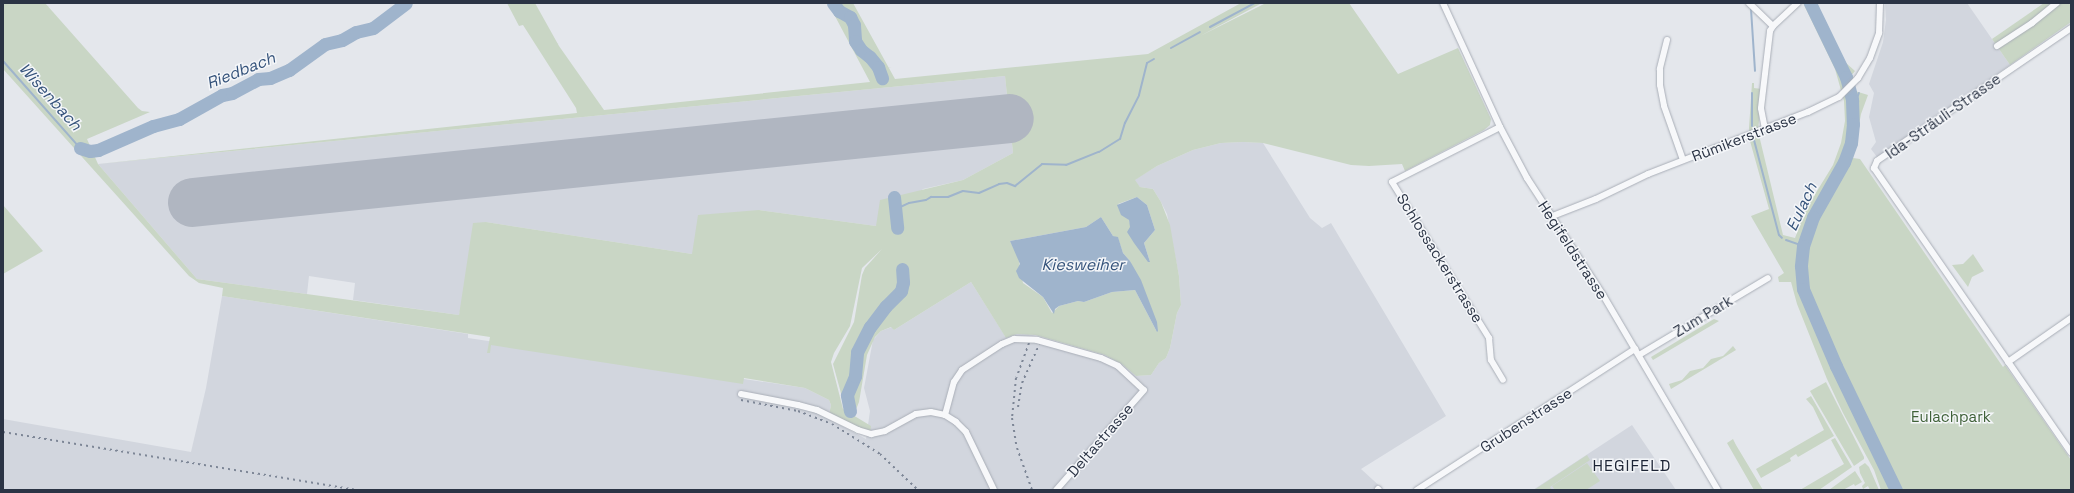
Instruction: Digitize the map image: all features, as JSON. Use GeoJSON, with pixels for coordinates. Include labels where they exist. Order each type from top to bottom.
{"type":"FeatureCollection","features":[{"type":"Feature","properties":{"kind":"street","name":"Hegifeldstrasse"},"geometry":{"type":"LineString","coordinates":[[1443,3],[1500,127],[1524,174],[1550,217],[1603,295],[1718,490]]}},
{"type":"Feature","properties":{"kind":"street"},"geometry":{"type":"LineString","coordinates":[[1749,3],[1773,26]]}},
{"type":"Feature","properties":{"kind":"street"},"geometry":{"type":"LineString","coordinates":[[1765,129],[1761,108],[1770,33],[1773,26],[1798,3]]}},
{"type":"Feature","properties":{"kind":"street","name":"Rümikerstrasse"},"geometry":{"type":"LineString","coordinates":[[1550,217],[1683,160],[1822,106],[1843,93],[1862,73],[1874,50],[1879,33],[1880,3]]}},
{"type":"Feature","properties":{"kind":"street"},"geometry":{"type":"LineString","coordinates":[[1997,46],[2020,33],[2057,3]]}},
{"type":"Feature","properties":{"kind":"street","name":"Ida-Sträuli-Strasse"},"geometry":{"type":"LineString","coordinates":[[2008,362],[1874,168],[1877,161],[2071,28]]}},
{"type":"Feature","properties":{"kind":"street"},"geometry":{"type":"LineString","coordinates":[[1667,40],[1662,56],[1660,85],[1664,106],[1683,160]]}},
{"type":"Feature","properties":{"kind":"street","name":"Schlossackerstrasse"},"geometry":{"type":"LineString","coordinates":[[1500,127],[1392,182],[1489,338],[1491,360],[1503,380]]}},
{"type":"Feature","properties":{"kind":"street","name":"Zum Park"},"geometry":{"type":"LineString","coordinates":[[1639,355],[1768,278]]}},
{"type":"Feature","properties":{"kind":"street"},"geometry":{"type":"LineString","coordinates":[[2071,318],[2008,362],[2071,453]]}},
{"type":"Feature","properties":{"kind":"street","name":"Deltastrasse"},"geometry":{"type":"LineString","coordinates":[[945,415],[954,382],[962,370],[1002,344],[1019,338],[1037,340],[1106,360],[1124,370],[1144,390],[1056,490]]}},
{"type":"Feature","properties":{"kind":"street","name":"Grubenstrasse"},"geometry":{"type":"LineString","coordinates":[[1418,490],[1635,349]]}},
{"type":"Feature","properties":{"kind":"street"},"geometry":{"type":"LineString","coordinates":[[741,394],[798,404],[817,410],[858,430],[870,434],[885,432],[916,414],[931,412],[945,415],[956,422],[966,432],[994,490]]}},
{"type":"Feature","properties":{"kind":"shaded area"},"geometry":{"type":"Polygon","coordinates":[[[1885,3],[1967,3],[2010,65],[1877,157],[1871,149],[1876,142],[1869,117],[1874,93],[1869,84],[1883,42],[1886,20],[1885,3]]]}},
{"type":"Feature","properties":{"kind":"shaded area"},"geometry":{"type":"Polygon","coordinates":[[[1005,76],[1013,153],[963,180],[923,189],[876,226],[759,210],[692,254],[486,222],[459,315],[353,300],[355,283],[309,276],[307,294],[197,279],[98,164],[1005,76]]]}},
{"type":"Feature","properties":{"kind":"shaded area"},"geometry":{"type":"Polygon","coordinates":[[[1221,143],[1263,143],[1310,218],[1322,228],[1331,223],[1446,416],[1361,469],[1384,490],[3,490],[3,419],[191,452],[206,388],[222,296],[468,334],[468,338],[805,388],[829,400],[831,405],[829,415],[838,424],[866,439],[870,411],[864,388],[873,340],[881,331],[892,327],[894,330],[971,282],[1005,336],[1014,330],[1105,355],[1123,365],[1136,376],[1151,375],[1159,363],[1166,358],[1170,348],[1177,313],[1181,305],[1179,276],[1167,214],[1153,189],[1140,187],[1134,180],[1157,166],[1193,150],[1221,143]]]}},
{"type":"Feature","properties":{"kind":"shaded area"},"geometry":{"type":"Polygon","coordinates":[[[1632,425],[1676,490],[1533,490],[1632,425]]]}},
{"type":"Feature","properties":{"kind":"green space"},"geometry":{"type":"Polygon","coordinates":[[[3,3],[45,3],[138,108],[142,111],[150,112],[87,139],[98,164],[577,113],[576,108],[523,25],[519,26],[507,3],[535,3],[559,46],[604,110],[870,82],[828,3],[853,3],[895,79],[1148,54],[1241,3],[1262,3],[1200,36],[1266,3],[1349,3],[1398,74],[1458,48],[1491,119],[1490,125],[1484,130],[1405,171],[1402,164],[1369,166],[1351,165],[1263,143],[1243,142],[1221,143],[1193,150],[1157,166],[1135,180],[1140,187],[1153,189],[1161,202],[1170,225],[1179,276],[1181,305],[1177,313],[1170,348],[1166,358],[1159,363],[1151,375],[1136,376],[1123,365],[1105,355],[1035,335],[1017,334],[1006,338],[971,282],[894,330],[891,327],[881,331],[875,337],[867,355],[859,402],[855,412],[852,413],[845,408],[833,364],[854,322],[862,275],[865,268],[882,249],[862,268],[850,326],[834,353],[831,362],[843,409],[871,426],[870,434],[829,415],[831,405],[829,400],[805,388],[744,378],[743,384],[491,345],[490,353],[487,353],[490,337],[222,296],[223,288],[199,283],[189,276],[3,69],[3,3]],[[1005,76],[98,164],[197,279],[459,315],[473,223],[486,222],[692,254],[698,215],[759,210],[876,226],[880,200],[963,180],[1013,153],[1005,76]],[[1137,197],[1118,204],[1129,220],[1131,227],[1150,262],[1144,243],[1155,230],[1147,205],[1137,197]],[[1101,217],[1086,227],[1010,241],[1018,256],[1023,283],[1043,297],[1052,313],[1059,306],[1078,301],[1084,302],[1112,292],[1135,290],[1157,332],[1130,261],[1123,253],[1118,238],[1113,236],[1101,217]]]}},
{"type":"Feature","properties":{"kind":"green space","name":"Eulachpark"},"geometry":{"type":"Polygon","coordinates":[[[1803,3],[1816,3],[1845,62],[1855,71],[1851,76],[1855,91],[1868,95],[1861,114],[1853,158],[1860,159],[2003,367],[2005,365],[2071,460],[2071,490],[1881,490],[1874,470],[1843,413],[1827,379],[1797,304],[1791,282],[1779,282],[1778,277],[1784,273],[1751,216],[1769,209],[1750,141],[1749,128],[1752,83],[1754,83],[1754,88],[1762,89],[1758,131],[1783,235],[1795,238],[1806,209],[1833,165],[1841,143],[1845,121],[1844,101],[1835,69],[1803,3]]]}},
{"type":"Feature","properties":{"kind":"green space"},"geometry":{"type":"Polygon","coordinates":[[[2044,3],[2069,3],[2071,6],[2071,22],[2010,65],[1992,39],[2044,3]]]}},
{"type":"Feature","properties":{"kind":"green space"},"geometry":{"type":"Polygon","coordinates":[[[3,205],[43,251],[3,274],[3,205]]]}},
{"type":"Feature","properties":{"kind":"green space"},"geometry":{"type":"Polygon","coordinates":[[[1973,254],[1984,271],[1972,277],[1968,287],[1952,265],[1963,264],[1973,254]]]}},
{"type":"Feature","properties":{"kind":"green space"},"geometry":{"type":"Polygon","coordinates":[[[1714,319],[1719,321],[1653,360],[1651,357],[1714,319]]]}},
{"type":"Feature","properties":{"kind":"green space"},"geometry":{"type":"Polygon","coordinates":[[[1733,346],[1736,350],[1671,389],[1669,384],[1682,380],[1690,371],[1703,368],[1711,359],[1723,356],[1733,346]]]}},
{"type":"Feature","properties":{"kind":"green space"},"geometry":{"type":"Polygon","coordinates":[[[1826,382],[1864,457],[1864,459],[1854,466],[1810,391],[1826,382]]]}},
{"type":"Feature","properties":{"kind":"green space"},"geometry":{"type":"Polygon","coordinates":[[[1811,396],[1834,436],[1798,457],[1796,454],[1790,458],[1791,461],[1761,478],[1756,469],[1824,430],[1813,407],[1806,399],[1811,396]]]}},
{"type":"Feature","properties":{"kind":"green space"},"geometry":{"type":"Polygon","coordinates":[[[1835,438],[1852,467],[1819,490],[1800,490],[1844,464],[1831,440],[1835,438]]]}},
{"type":"Feature","properties":{"kind":"green space"},"geometry":{"type":"Polygon","coordinates":[[[1733,439],[1763,490],[1754,490],[1727,443],[1733,439]]]}},
{"type":"Feature","properties":{"kind":"green space"},"geometry":{"type":"Polygon","coordinates":[[[1587,455],[1590,460],[1550,487],[1552,490],[1534,490],[1587,455]]]}},
{"type":"Feature","properties":{"kind":"green space"},"geometry":{"type":"Polygon","coordinates":[[[1587,463],[1600,481],[1586,490],[1555,490],[1552,486],[1587,463]]]}},
{"type":"Feature","properties":{"kind":"green space"},"geometry":{"type":"Polygon","coordinates":[[[1865,463],[1869,467],[1879,490],[1870,490],[1868,486],[1863,489],[1862,486],[1865,483],[1859,467],[1865,463]]]}},
{"type":"Feature","properties":{"kind":"green space"},"geometry":{"type":"Polygon","coordinates":[[[1855,471],[1862,482],[1855,486],[1854,484],[1843,490],[1829,490],[1855,471]]]}},
{"type":"Feature","properties":{"kind":"water"},"geometry":{"type":"Polygon","coordinates":[[[1137,197],[1147,205],[1155,230],[1144,243],[1150,262],[1148,262],[1127,232],[1130,227],[1129,220],[1121,215],[1117,205],[1137,197]]]}},
{"type":"Feature","properties":{"kind":"water","name":"Kiesweiher"},"geometry":{"type":"Polygon","coordinates":[[[1101,217],[1113,236],[1118,237],[1123,253],[1130,261],[1141,280],[1157,322],[1157,332],[1135,290],[1112,292],[1084,302],[1078,301],[1059,306],[1055,309],[1054,314],[1043,297],[1019,278],[1016,271],[1020,264],[1010,241],[1086,227],[1101,217]]]}},
{"type":"Feature","properties":{"kind":"waterway","name":"Riedbach"},"geometry":{"type":"LineString","coordinates":[[80,148],[90,151],[98,150],[153,126],[179,119],[222,95],[232,93],[258,79],[270,78],[289,70],[325,44],[342,40],[356,32],[373,28],[406,3]]}},
{"type":"Feature","properties":{"kind":"waterway","name":"Riedbach"},"geometry":{"type":"LineString","coordinates":[[833,3],[839,11],[850,17],[854,25],[855,41],[861,50],[870,57],[878,67],[882,78]]}},
{"type":"Feature","properties":{"kind":"waterway"},"geometry":{"type":"LineString","coordinates":[[1210,27],[1255,3]]}},
{"type":"Feature","properties":{"kind":"waterway","name":"Eulach"},"geometry":{"type":"LineString","coordinates":[[1810,3],[1846,77],[1852,100],[1853,124],[1851,143],[1844,162],[1813,217],[1803,246],[1801,266],[1803,289],[1836,366],[1896,490]]}},
{"type":"Feature","properties":{"kind":"waterway"},"geometry":{"type":"LineString","coordinates":[[1751,9],[1755,71]]}},
{"type":"Feature","properties":{"kind":"waterway"},"geometry":{"type":"LineString","coordinates":[[1171,48],[1200,32]]}},
{"type":"Feature","properties":{"kind":"waterway"},"geometry":{"type":"LineString","coordinates":[[896,209],[909,203],[926,200],[931,197],[948,197],[963,191],[979,193],[999,184],[1007,183],[1015,186],[1042,164],[1066,165],[1099,152],[1120,139],[1125,123],[1139,95],[1147,63],[1154,59]]}},
{"type":"Feature","properties":{"kind":"waterway","name":"Wisenbach"},"geometry":{"type":"LineString","coordinates":[[3,61],[80,148]]}},
{"type":"Feature","properties":{"kind":"waterway"},"geometry":{"type":"LineString","coordinates":[[1752,93],[1752,126]]}},
{"type":"Feature","properties":{"kind":"waterway","name":"Eulach"},"geometry":{"type":"LineString","coordinates":[[1853,110],[1859,93]]}},
{"type":"Feature","properties":{"kind":"waterway"},"geometry":{"type":"LineString","coordinates":[[1754,140],[1779,235],[1782,238]]}},
{"type":"Feature","properties":{"kind":"waterway","name":"Riedbach"},"geometry":{"type":"LineString","coordinates":[[894,197],[897,228]]}},
{"type":"Feature","properties":{"kind":"waterway"},"geometry":{"type":"LineString","coordinates":[[1786,240],[1803,246]]}},
{"type":"Feature","properties":{"kind":"waterway","name":"Riedbach"},"geometry":{"type":"LineString","coordinates":[[850,411],[847,395],[855,376],[857,352],[870,327],[886,306],[901,291],[903,282],[902,269]]}},
{"type":"Feature","properties":{"kind":"runway"},"geometry":{"type":"LineString","coordinates":[[192,202],[1009,118]]}},
{"type":"Feature","properties":{"kind":"railway"},"geometry":{"type":"LineString","coordinates":[[1029,343],[1016,378],[1012,418],[1017,448],[1032,490]]}},
{"type":"Feature","properties":{"kind":"railway"},"geometry":{"type":"LineString","coordinates":[[1018,407],[1022,383],[1039,345]]}},
{"type":"Feature","properties":{"kind":"railway"},"geometry":{"type":"LineString","coordinates":[[741,400],[798,411],[832,424],[880,454],[918,490]]}},
{"type":"Feature","properties":{"kind":"railway"},"geometry":{"type":"LineString","coordinates":[[3,432],[358,490]]}},
{"type":"Feature","properties":{"kind":"district","name":"HEGIFELD"},"geometry":{"type":"Point","coordinates":[1632,466]}}]}
